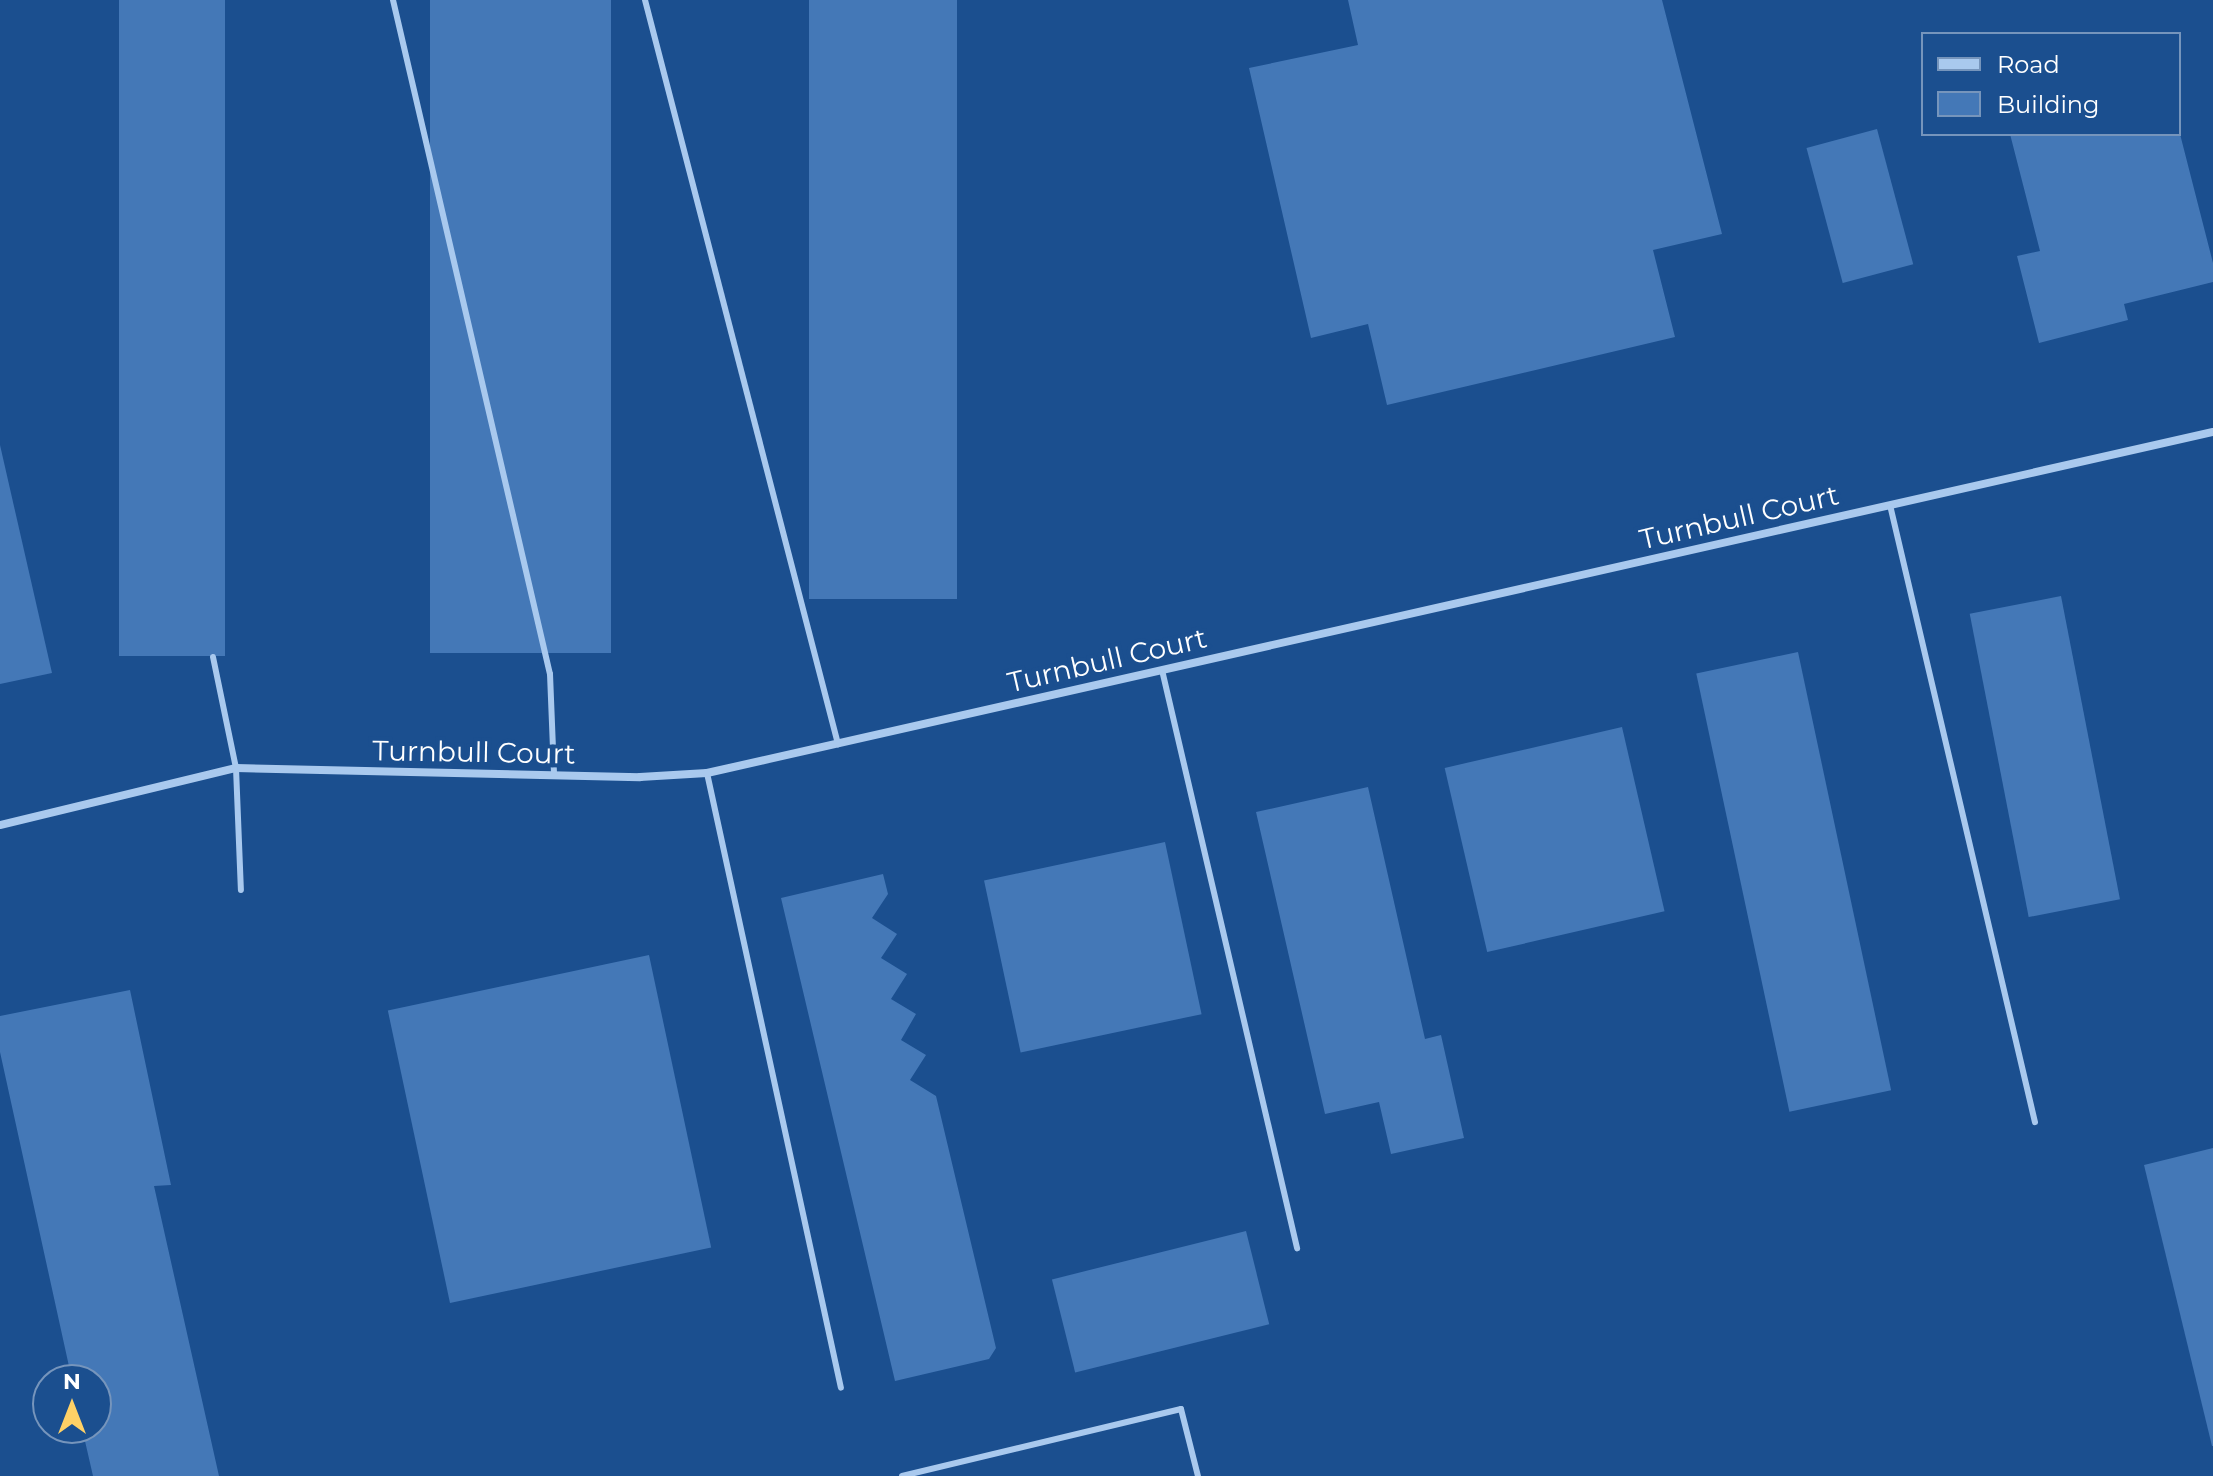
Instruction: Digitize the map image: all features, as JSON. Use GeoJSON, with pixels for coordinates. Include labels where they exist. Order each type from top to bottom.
{"type":"FeatureCollection","features":[{"type":"Feature","properties":{"kind":"street","name":"Turnbull Court"},"geometry":{"type":"LineString","coordinates":[[0,825],[236,768],[554,775],[707,773],[2213,432]]}},
{"type":"Feature","properties":{"kind":"lane"},"geometry":{"type":"LineString","coordinates":[[393,0],[550,674],[554,775]]}},
{"type":"Feature","properties":{"kind":"lane"},"geometry":{"type":"LineString","coordinates":[[645,0],[838,744]]}},
{"type":"Feature","properties":{"kind":"lane"},"geometry":{"type":"LineString","coordinates":[[1890,505],[2035,1122]]}},
{"type":"Feature","properties":{"kind":"lane"},"geometry":{"type":"LineString","coordinates":[[213,657],[236,768],[241,890]]}},
{"type":"Feature","properties":{"kind":"lane"},"geometry":{"type":"LineString","coordinates":[[1162,670],[1297,1248]]}},
{"type":"Feature","properties":{"kind":"lane"},"geometry":{"type":"LineString","coordinates":[[707,773],[841,1388]]}},
{"type":"Feature","properties":{"kind":"lane"},"geometry":{"type":"LineString","coordinates":[[902,1476],[1181,1409],[1198,1476]]}},
{"type":"Feature","properties":{"kind":"building"},"geometry":{"type":"Polygon","coordinates":[[[119,0],[225,0],[225,656],[119,656],[119,0]]]}},
{"type":"Feature","properties":{"kind":"building"},"geometry":{"type":"Polygon","coordinates":[[[430,0],[611,0],[611,653],[430,653],[430,0]]]}},
{"type":"Feature","properties":{"kind":"building"},"geometry":{"type":"Polygon","coordinates":[[[809,0],[957,0],[957,599],[809,599],[809,0]]]}},
{"type":"Feature","properties":{"kind":"building"},"geometry":{"type":"Polygon","coordinates":[[[1348,0],[1662,0],[1722,234],[1653,250],[1675,337],[1387,405],[1368,324],[1311,338],[1249,68],[1358,45],[1348,0]]]}},
{"type":"Feature","properties":{"kind":"building"},"geometry":{"type":"Polygon","coordinates":[[[1877,129],[1913,264],[1843,283],[1806,148],[1877,129]]]}},
{"type":"Feature","properties":{"kind":"building"},"geometry":{"type":"Polygon","coordinates":[[[2011,136],[2181,136],[2213,263],[2213,282],[2124,304],[2128,320],[2039,343],[2017,256],[2040,251],[2011,136]]]}},
{"type":"Feature","properties":{"kind":"building"},"geometry":{"type":"Polygon","coordinates":[[[0,445],[52,673],[0,684],[0,445]]]}},
{"type":"Feature","properties":{"kind":"building"},"geometry":{"type":"Polygon","coordinates":[[[2061,596],[2120,899],[2029,917],[1970,614],[2061,596]]]}},
{"type":"Feature","properties":{"kind":"building"},"geometry":{"type":"Polygon","coordinates":[[[1798,652],[1891,1090],[1789,1112],[1696,674],[1798,652]]]}},
{"type":"Feature","properties":{"kind":"building"},"geometry":{"type":"Polygon","coordinates":[[[1622,727],[1665,911],[1487,952],[1445,768],[1622,727]]]}},
{"type":"Feature","properties":{"kind":"building"},"geometry":{"type":"Polygon","coordinates":[[[1368,787],[1425,1039],[1441,1035],[1464,1138],[1391,1154],[1379,1102],[1325,1114],[1256,812],[1368,787]]]}},
{"type":"Feature","properties":{"kind":"building"},"geometry":{"type":"Polygon","coordinates":[[[1165,842],[1202,1014],[1021,1053],[984,880],[1165,842]]]}},
{"type":"Feature","properties":{"kind":"building"},"geometry":{"type":"Polygon","coordinates":[[[883,874],[888,894],[872,918],[897,934],[881,958],[907,974],[891,999],[916,1014],[901,1040],[926,1055],[910,1080],[936,1096],[996,1348],[989,1359],[895,1381],[781,898],[883,874]]]}},
{"type":"Feature","properties":{"kind":"building"},"geometry":{"type":"Polygon","coordinates":[[[649,955],[711,1247],[450,1303],[388,1011],[649,955]]]}},
{"type":"Feature","properties":{"kind":"building"},"geometry":{"type":"Polygon","coordinates":[[[130,990],[171,1185],[154,1186],[219,1476],[93,1476],[86,1444],[112,1444],[112,1364],[68,1364],[0,1052],[0,1016],[130,990]]]}},
{"type":"Feature","properties":{"kind":"building"},"geometry":{"type":"Polygon","coordinates":[[[2213,1148],[2213,1446],[2212,1446],[2144,1165],[2213,1148]]]}},
{"type":"Feature","properties":{"kind":"building"},"geometry":{"type":"Polygon","coordinates":[[[1246,1231],[1269,1324],[1075,1373],[1052,1279],[1246,1231]]]}}]}
